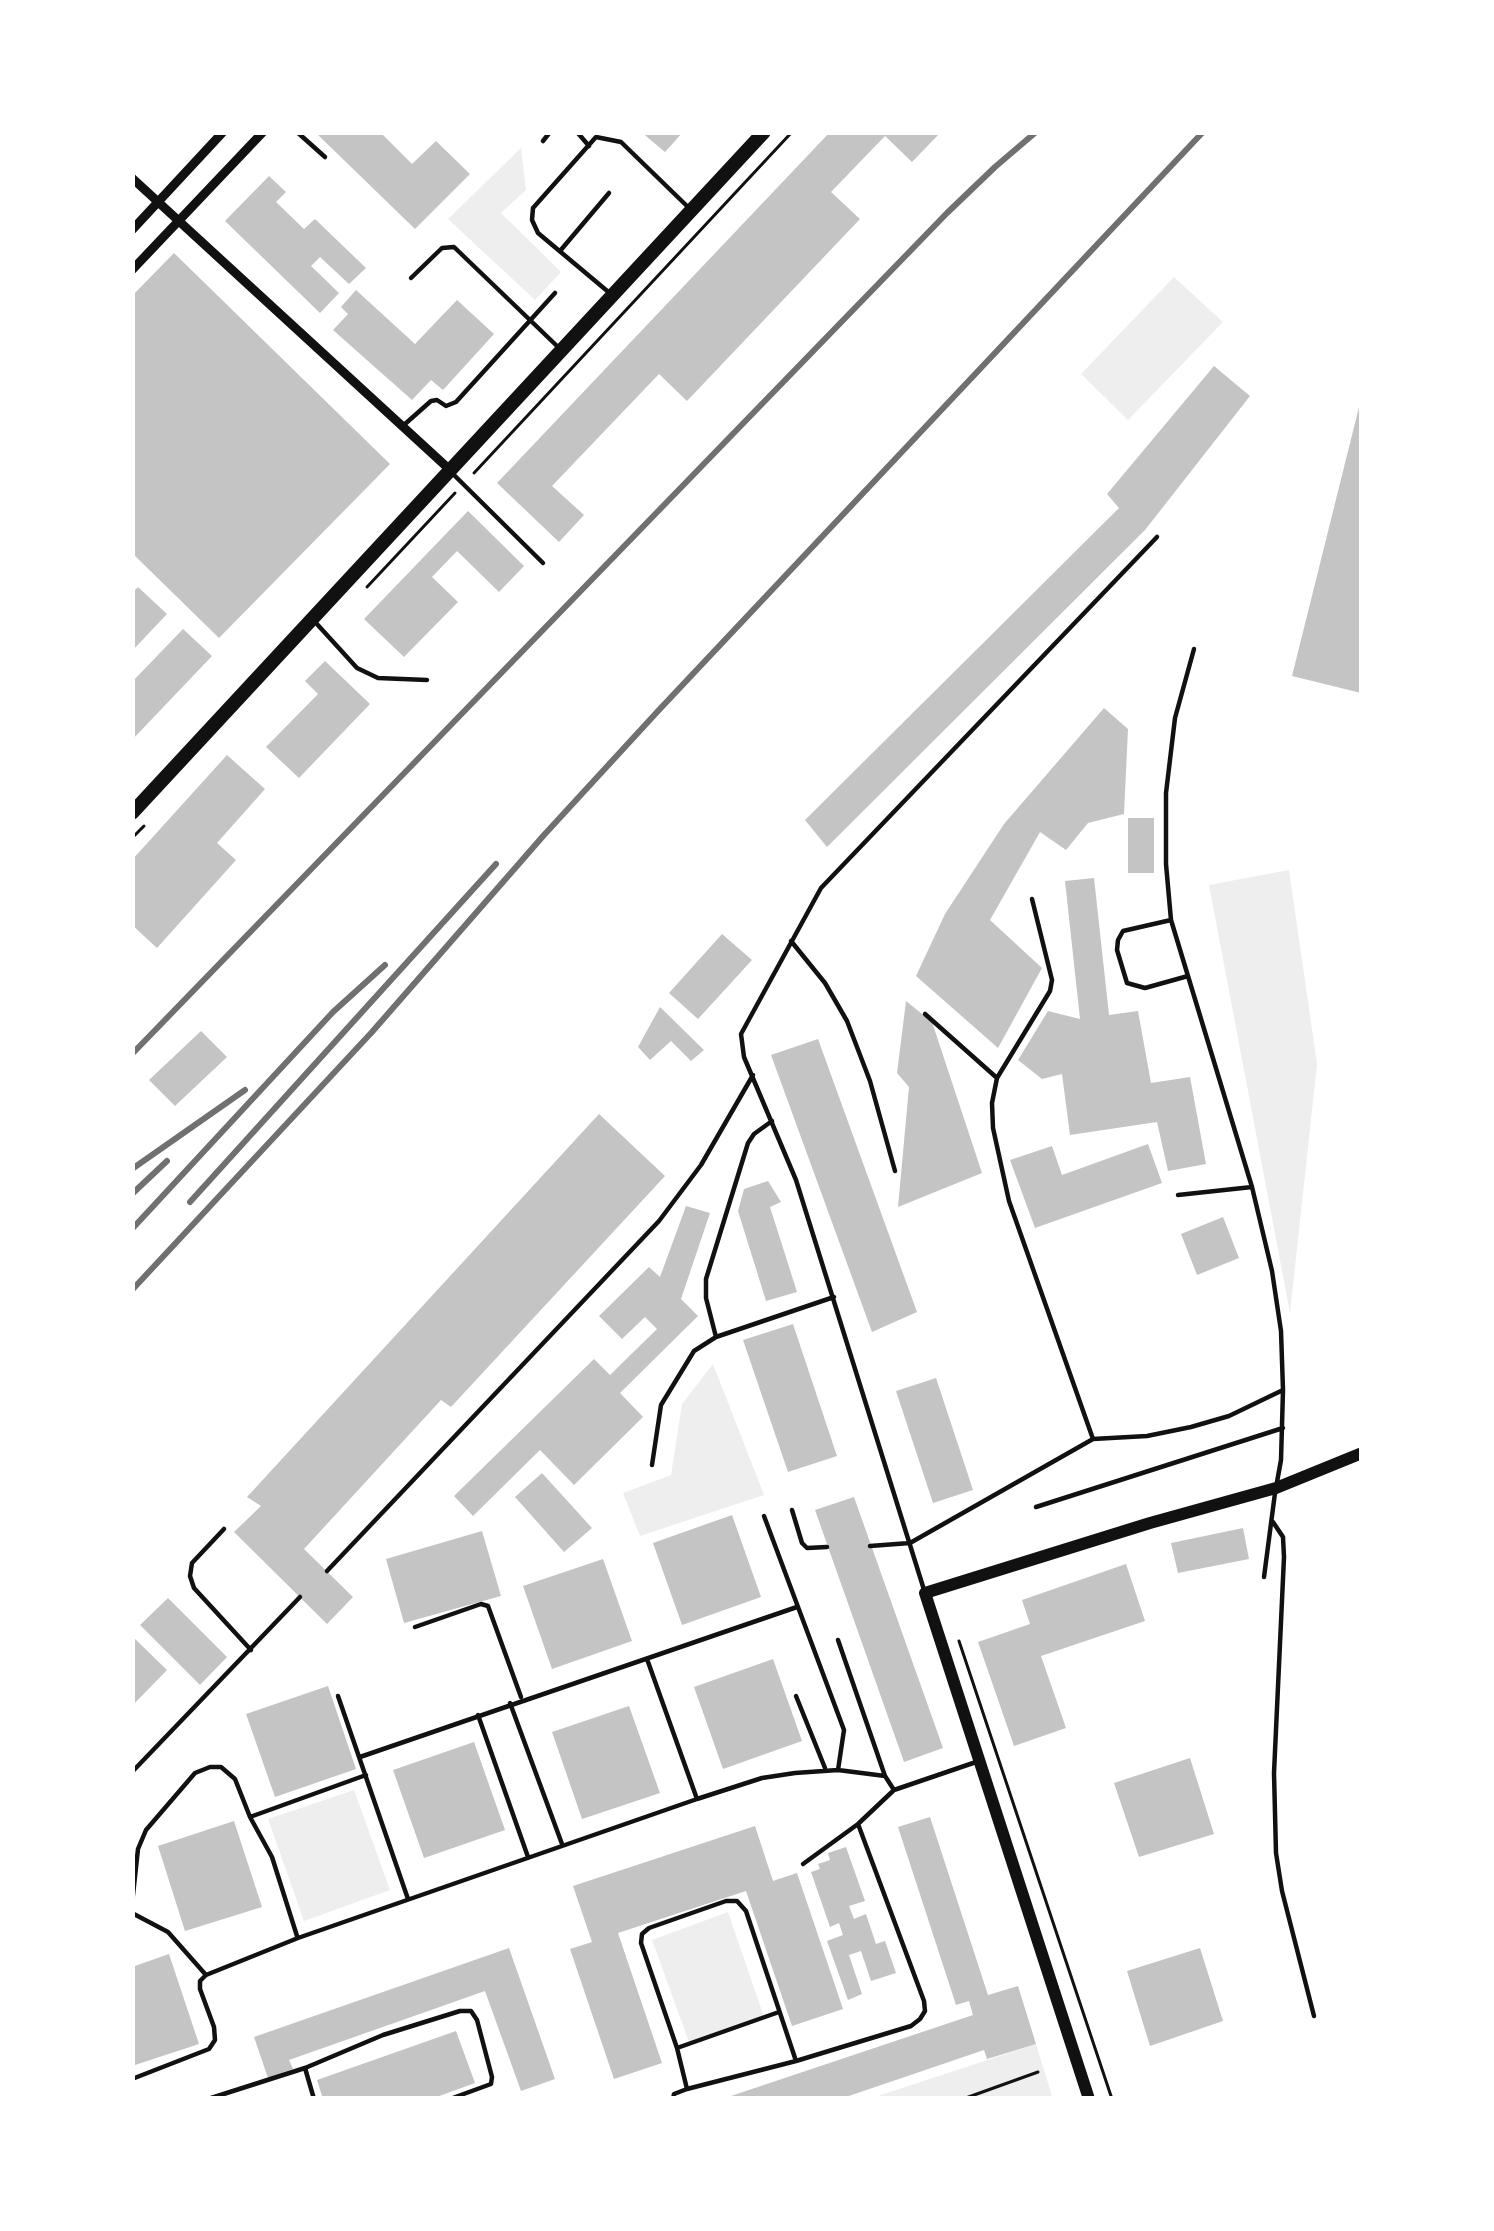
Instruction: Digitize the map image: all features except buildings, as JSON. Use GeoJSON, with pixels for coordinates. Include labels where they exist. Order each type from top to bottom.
{"type":"FeatureCollection","features":[{"type":"Feature","properties":{"kind":"main road"},"geometry":{"type":"LineString","coordinates":[[132,813],[764,132]]}},
{"type":"Feature","properties":{"kind":"street"},"geometry":{"type":"LineString","coordinates":[[132,230],[223,132]]}},
{"type":"Feature","properties":{"kind":"street"},"geometry":{"type":"LineString","coordinates":[[132,270],[262,132]]}},
{"type":"Feature","properties":{"kind":"street"},"geometry":{"type":"LineString","coordinates":[[132,178],[449,470]]}},
{"type":"Feature","properties":{"kind":"street"},"geometry":{"type":"LineString","coordinates":[[1089,2099],[925,1593],[1276,1488],[1362,1453]]}},
{"type":"Feature","properties":{"kind":"lane"},"geometry":{"type":"LineString","coordinates":[[297,132],[325,157]]}},
{"type":"Feature","properties":{"kind":"lane"},"geometry":{"type":"LineString","coordinates":[[543,141],[550,132]]}},
{"type":"Feature","properties":{"kind":"lane"},"geometry":{"type":"LineString","coordinates":[[577,132],[589,146]]}},
{"type":"Feature","properties":{"kind":"lane"},"geometry":{"type":"LineString","coordinates":[[612,295],[538,233],[532,220],[533,208],[596,137],[621,142],[690,210]]}},
{"type":"Feature","properties":{"kind":"lane"},"geometry":{"type":"LineString","coordinates":[[560,251],[609,193]]}},
{"type":"Feature","properties":{"kind":"lane"},"geometry":{"type":"LineString","coordinates":[[411,278],[442,248],[454,247],[561,350]]}},
{"type":"Feature","properties":{"kind":"lane"},"geometry":{"type":"LineString","coordinates":[[402,427],[430,401],[446,406],[456,402],[555,293]]}},
{"type":"Feature","properties":{"kind":"lane"},"geometry":{"type":"LineString","coordinates":[[449,470],[543,563]]}},
{"type":"Feature","properties":{"kind":"lane"},"geometry":{"type":"LineString","coordinates":[[925,1593],[835,1297],[796,1180],[744,1057],[741,1034],[821,888],[1156,537]]}},
{"type":"Feature","properties":{"kind":"lane"},"geometry":{"type":"LineString","coordinates":[[312,619],[357,668],[378,678],[428,680]]}},
{"type":"Feature","properties":{"kind":"lane"},"geometry":{"type":"LineString","coordinates":[[1194,649],[1175,718],[1166,794],[1166,864],[1171,920],[1252,1187],[1281,1331],[1283,1428],[1264,1576]]}},
{"type":"Feature","properties":{"kind":"lane"},"geometry":{"type":"LineString","coordinates":[[1032,899],[1052,980],[1050,991],[997,1078],[993,1128],[1010,1201],[1093,1439]]}},
{"type":"Feature","properties":{"kind":"lane"},"geometry":{"type":"LineString","coordinates":[[1171,920],[1123,932],[1118,950],[1127,983],[1145,988],[1189,976]]}},
{"type":"Feature","properties":{"kind":"lane"},"geometry":{"type":"LineString","coordinates":[[791,941],[825,983],[847,1021],[870,1081],[895,1171]]}},
{"type":"Feature","properties":{"kind":"lane"},"geometry":{"type":"LineString","coordinates":[[925,1014],[997,1078]]}},
{"type":"Feature","properties":{"kind":"lane"},"geometry":{"type":"LineString","coordinates":[[326,1570],[659,1221],[701,1165],[753,1075]]}},
{"type":"Feature","properties":{"kind":"lane"},"geometry":{"type":"LineString","coordinates":[[716,1337],[706,1279],[748,1143],[772,1120]]}},
{"type":"Feature","properties":{"kind":"lane"},"geometry":{"type":"LineString","coordinates":[[1178,1195],[1252,1187]]}},
{"type":"Feature","properties":{"kind":"lane"},"geometry":{"type":"LineString","coordinates":[[652,1465],[661,1405],[694,1352],[716,1337],[835,1297]]}},
{"type":"Feature","properties":{"kind":"lane"},"geometry":{"type":"LineString","coordinates":[[870,1546],[910,1544],[1093,1439],[1191,1427],[1229,1416],[1283,1390]]}},
{"type":"Feature","properties":{"kind":"lane"},"geometry":{"type":"LineString","coordinates":[[1036,1507],[1283,1428]]}},
{"type":"Feature","properties":{"kind":"lane"},"geometry":{"type":"LineString","coordinates":[[792,1510],[802,1544],[826,1547]]}},
{"type":"Feature","properties":{"kind":"lane"},"geometry":{"type":"LineString","coordinates":[[764,1516],[844,1730],[838,1770]]}},
{"type":"Feature","properties":{"kind":"lane"},"geometry":{"type":"LineString","coordinates":[[1273,1522],[1283,1537],[1284,1557],[1274,1773],[1276,1853],[1314,2016]]}},
{"type":"Feature","properties":{"kind":"lane"},"geometry":{"type":"LineString","coordinates":[[224,1529],[192,1563],[190,1576],[194,1588],[250,1649]]}},
{"type":"Feature","properties":{"kind":"lane"},"geometry":{"type":"LineString","coordinates":[[132,1772],[300,1597]]}},
{"type":"Feature","properties":{"kind":"lane"},"geometry":{"type":"LineString","coordinates":[[415,1627],[481,1604],[488,1606],[522,1700]]}},
{"type":"Feature","properties":{"kind":"lane"},"geometry":{"type":"LineString","coordinates":[[360,1756],[797,1606]]}},
{"type":"Feature","properties":{"kind":"lane"},"geometry":{"type":"LineString","coordinates":[[838,1640],[894,1790]]}},
{"type":"Feature","properties":{"kind":"lane"},"geometry":{"type":"LineString","coordinates":[[647,1659],[697,1798]]}},
{"type":"Feature","properties":{"kind":"lane"},"geometry":{"type":"LineString","coordinates":[[338,1696],[408,1899]]}},
{"type":"Feature","properties":{"kind":"lane"},"geometry":{"type":"LineString","coordinates":[[796,1696],[826,1771]]}},
{"type":"Feature","properties":{"kind":"lane"},"geometry":{"type":"LineString","coordinates":[[510,1703],[562,1845]]}},
{"type":"Feature","properties":{"kind":"lane"},"geometry":{"type":"LineString","coordinates":[[478,1714],[528,1857]]}},
{"type":"Feature","properties":{"kind":"lane"},"geometry":{"type":"LineString","coordinates":[[803,1864],[858,1824],[894,1790],[979,1761]]}},
{"type":"Feature","properties":{"kind":"lane"},"geometry":{"type":"LineString","coordinates":[[132,1904],[138,1849],[146,1830],[194,1773],[221,1767],[235,1779],[272,1857],[298,1938]]}},
{"type":"Feature","properties":{"kind":"lane"},"geometry":{"type":"LineString","coordinates":[[132,2079],[208,2049],[214,2027],[200,1989],[206,1975],[408,1899],[762,1778],[838,1770],[885,1776]]}},
{"type":"Feature","properties":{"kind":"lane"},"geometry":{"type":"LineString","coordinates":[[250,1816],[366,1775]]}},
{"type":"Feature","properties":{"kind":"lane"},"geometry":{"type":"LineString","coordinates":[[673,2099],[687,2089],[911,2026],[926,2011],[858,1824]]}},
{"type":"Feature","properties":{"kind":"lane"},"geometry":{"type":"LineString","coordinates":[[687,2089],[640,1943],[649,1928],[726,1901],[736,1901],[746,1911],[796,2060]]}},
{"type":"Feature","properties":{"kind":"lane"},"geometry":{"type":"LineString","coordinates":[[132,1912],[168,1932],[206,1975]]}},
{"type":"Feature","properties":{"kind":"lane"},"geometry":{"type":"LineString","coordinates":[[208,2099],[305,2068],[383,2035],[471,2011],[491,2084],[450,2099]]}},
{"type":"Feature","properties":{"kind":"lane"},"geometry":{"type":"LineString","coordinates":[[677,2048],[779,2012]]}},
{"type":"Feature","properties":{"kind":"lane"},"geometry":{"type":"LineString","coordinates":[[305,2068],[314,2099]]}},
{"type":"Feature","properties":{"kind":"path"},"geometry":{"type":"LineString","coordinates":[[956,1632],[1112,2099]]}},
{"type":"Feature","properties":{"kind":"path"},"geometry":{"type":"LineString","coordinates":[[963,2099],[1038,2072]]}},
{"type":"Feature","properties":{"kind":"shaded area"},"geometry":{"type":"Polygon","coordinates":[[[521,148],[526,190],[501,213],[561,272],[535,300],[448,219],[521,148]]]}},
{"type":"Feature","properties":{"kind":"shaded area"},"geometry":{"type":"Polygon","coordinates":[[[1174,277],[1223,322],[1128,420],[1081,374],[1174,277]]]}},
{"type":"Feature","properties":{"kind":"shaded area"},"geometry":{"type":"Polygon","coordinates":[[[1289,870],[1317,1064],[1290,1313],[1209,885],[1289,870]]]}},
{"type":"Feature","properties":{"kind":"shaded area"},"geometry":{"type":"Polygon","coordinates":[[[713,1364],[764,1495],[640,1536],[623,1493],[671,1475],[682,1404],[713,1364]]]}},
{"type":"Feature","properties":{"kind":"shaded area"},"geometry":{"type":"Polygon","coordinates":[[[354,1790],[390,1890],[304,1921],[268,1819],[354,1790]]]}},
{"type":"Feature","properties":{"kind":"shaded area"},"geometry":{"type":"Polygon","coordinates":[[[728,1912],[764,2017],[689,2042],[652,1940],[728,1912]]]}},
{"type":"Feature","properties":{"kind":"shaded area"},"geometry":{"type":"Polygon","coordinates":[[[1036,2044],[1052,2096],[1043,2099],[869,2099],[1036,2044]]]}},
{"type":"Feature","properties":{"kind":"railway"},"geometry":{"type":"LineString","coordinates":[[132,1054],[947,213],[1036,132]]}},
{"type":"Feature","properties":{"kind":"railway"},"geometry":{"type":"LineString","coordinates":[[132,1290],[372,1032],[658,711],[1203,132]]}},
{"type":"Feature","properties":{"kind":"railway"},"geometry":{"type":"LineString","coordinates":[[190,1202],[496,864]]}},
{"type":"Feature","properties":{"kind":"railway"},"geometry":{"type":"LineString","coordinates":[[132,1229],[333,1012],[385,965]]}},
{"type":"Feature","properties":{"kind":"railway"},"geometry":{"type":"LineString","coordinates":[[132,1169],[245,1090]]}},
{"type":"Feature","properties":{"kind":"railway"},"geometry":{"type":"LineString","coordinates":[[132,1194],[167,1161]]}}]}
